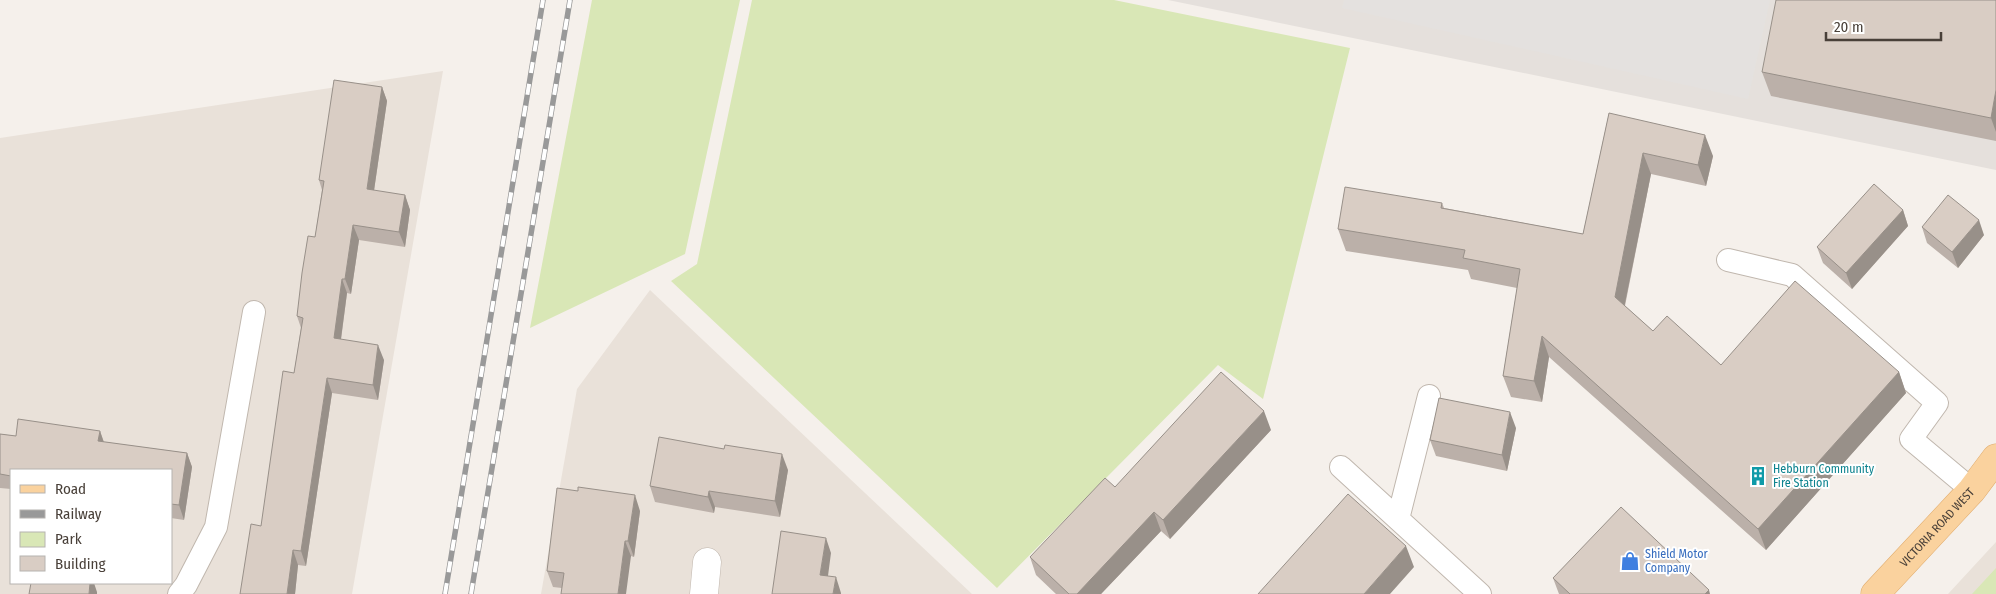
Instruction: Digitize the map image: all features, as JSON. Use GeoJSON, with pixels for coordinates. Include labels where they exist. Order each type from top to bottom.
{"type":"FeatureCollection","features":[{"type":"Feature","properties":{"kind":"main road","name":"VICTORIA ROAD WEST"},"geometry":{"type":"LineString","coordinates":[[1875,594],[1972,490],[1996,458]]}},
{"type":"Feature","properties":{"kind":"street"},"geometry":{"type":"LineString","coordinates":[[704,594],[707,562]]}},
{"type":"Feature","properties":{"kind":"lane"},"geometry":{"type":"LineString","coordinates":[[1728,260],[1792,275],[1937,403],[1911,439],[1972,490]]}},
{"type":"Feature","properties":{"kind":"lane"},"geometry":{"type":"LineString","coordinates":[[179,594],[186,585],[216,527],[254,312]]}},
{"type":"Feature","properties":{"kind":"lane"},"geometry":{"type":"LineString","coordinates":[[1398,519],[1429,396]]}},
{"type":"Feature","properties":{"kind":"lane"},"geometry":{"type":"LineString","coordinates":[[1341,467],[1480,594]]}},
{"type":"Feature","properties":{"kind":"shaded area"},"geometry":{"type":"Polygon","coordinates":[[[1168,0],[1996,0],[1996,170],[1168,0]]]}},
{"type":"Feature","properties":{"kind":"shaded area"},"geometry":{"type":"Polygon","coordinates":[[[1344,0],[1770,0],[1748,99],[1342,8],[1344,0]]]}},
{"type":"Feature","properties":{"kind":"shaded area"},"geometry":{"type":"Polygon","coordinates":[[[443,71],[352,594],[0,594],[0,138],[443,71]]]}},
{"type":"Feature","properties":{"kind":"shaded area"},"geometry":{"type":"Polygon","coordinates":[[[650,290],[972,594],[541,594],[577,389],[650,290]]]}},
{"type":"Feature","properties":{"kind":"shaded area"},"geometry":{"type":"Polygon","coordinates":[[[1996,542],[1996,594],[1948,594],[1996,542]]]}},
{"type":"Feature","properties":{"kind":"green space"},"geometry":{"type":"Polygon","coordinates":[[[592,0],[740,0],[685,254],[530,328],[592,0]]]}},
{"type":"Feature","properties":{"kind":"green space"},"geometry":{"type":"Polygon","coordinates":[[[752,0],[1114,0],[1350,48],[1263,399],[1218,365],[997,588],[671,281],[697,264],[752,0]]]}},
{"type":"Feature","properties":{"kind":"green space"},"geometry":{"type":"Polygon","coordinates":[[[1996,568],[1996,594],[1972,594],[1996,568]]]}},
{"type":"Feature","properties":{"kind":"building"},"geometry":{"type":"Polygon","coordinates":[[[1776,0],[1996,0],[1996,90],[1991,118],[1762,72],[1776,0]]]}},
{"type":"Feature","properties":{"kind":"building"},"geometry":{"type":"Polygon","coordinates":[[[334,80],[382,87],[367,189],[405,195],[399,232],[353,225],[345,279],[342,279],[334,338],[378,345],[373,385],[327,378],[301,551],[293,550],[287,594],[240,594],[251,524],[261,526],[283,371],[294,373],[303,318],[297,316],[302,273],[308,236],[315,237],[324,181],[319,180],[334,80]]]}},
{"type":"Feature","properties":{"kind":"building"},"geometry":{"type":"Polygon","coordinates":[[[1609,113],[1705,135],[1698,165],[1643,153],[1615,297],[1653,331],[1667,316],[1721,365],[1795,281],[1899,372],[1758,529],[1542,336],[1534,381],[1503,376],[1520,269],[1463,258],[1465,250],[1338,229],[1345,187],[1442,203],[1441,208],[1583,234],[1609,113]]]}},
{"type":"Feature","properties":{"kind":"building"},"geometry":{"type":"Polygon","coordinates":[[[1874,184],[1903,210],[1846,273],[1817,247],[1874,184]]]}},
{"type":"Feature","properties":{"kind":"building"},"geometry":{"type":"Polygon","coordinates":[[[1948,195],[1979,220],[1952,252],[1922,227],[1948,195]]]}},
{"type":"Feature","properties":{"kind":"building"},"geometry":{"type":"Polygon","coordinates":[[[1221,372],[1264,411],[1163,520],[1154,512],[1077,594],[1069,594],[1030,557],[1105,478],[1115,487],[1221,372]]]}},
{"type":"Feature","properties":{"kind":"building"},"geometry":{"type":"Polygon","coordinates":[[[1439,398],[1510,412],[1502,455],[1430,440],[1439,398]]]}},
{"type":"Feature","properties":{"kind":"building"},"geometry":{"type":"Polygon","coordinates":[[[18,419],[100,431],[98,441],[187,453],[179,505],[172,504],[172,469],[10,469],[10,476],[0,474],[0,434],[16,436],[18,419]]]}},
{"type":"Feature","properties":{"kind":"building"},"geometry":{"type":"Polygon","coordinates":[[[659,437],[724,449],[725,445],[782,454],[775,501],[709,491],[708,497],[650,486],[659,437]]]}},
{"type":"Feature","properties":{"kind":"building"},"geometry":{"type":"Polygon","coordinates":[[[578,487],[635,495],[628,541],[625,541],[618,594],[561,594],[564,573],[547,571],[557,488],[578,491],[578,487]]]}},
{"type":"Feature","properties":{"kind":"building"},"geometry":{"type":"Polygon","coordinates":[[[1348,494],[1406,546],[1364,594],[1258,594],[1348,494]]]}},
{"type":"Feature","properties":{"kind":"building","name":"Shield Motor Company"},"geometry":{"type":"Polygon","coordinates":[[[1621,507],[1709,590],[1705,594],[1570,594],[1553,578],[1621,507]]]}},
{"type":"Feature","properties":{"kind":"building"},"geometry":{"type":"Polygon","coordinates":[[[781,531],[826,538],[820,575],[836,577],[833,594],[772,594],[781,531]]]}},
{"type":"Feature","properties":{"kind":"building"},"geometry":{"type":"Polygon","coordinates":[[[31,584],[90,584],[89,594],[29,594],[31,584]]]}},
{"type":"Feature","properties":{"kind":"railway"},"geometry":{"type":"LineString","coordinates":[[445,594],[543,0]]}},
{"type":"Feature","properties":{"kind":"railway"},"geometry":{"type":"LineString","coordinates":[[471,594],[570,0]]}},
{"type":"Feature","properties":{"kind":"place","name":"Hebburn Community Fire Station"},"geometry":{"type":"Point","coordinates":[1758,476]}},
{"type":"Feature","properties":{"kind":"place","name":"Shield Motor Company"},"geometry":{"type":"Point","coordinates":[1630,561]}}]}
